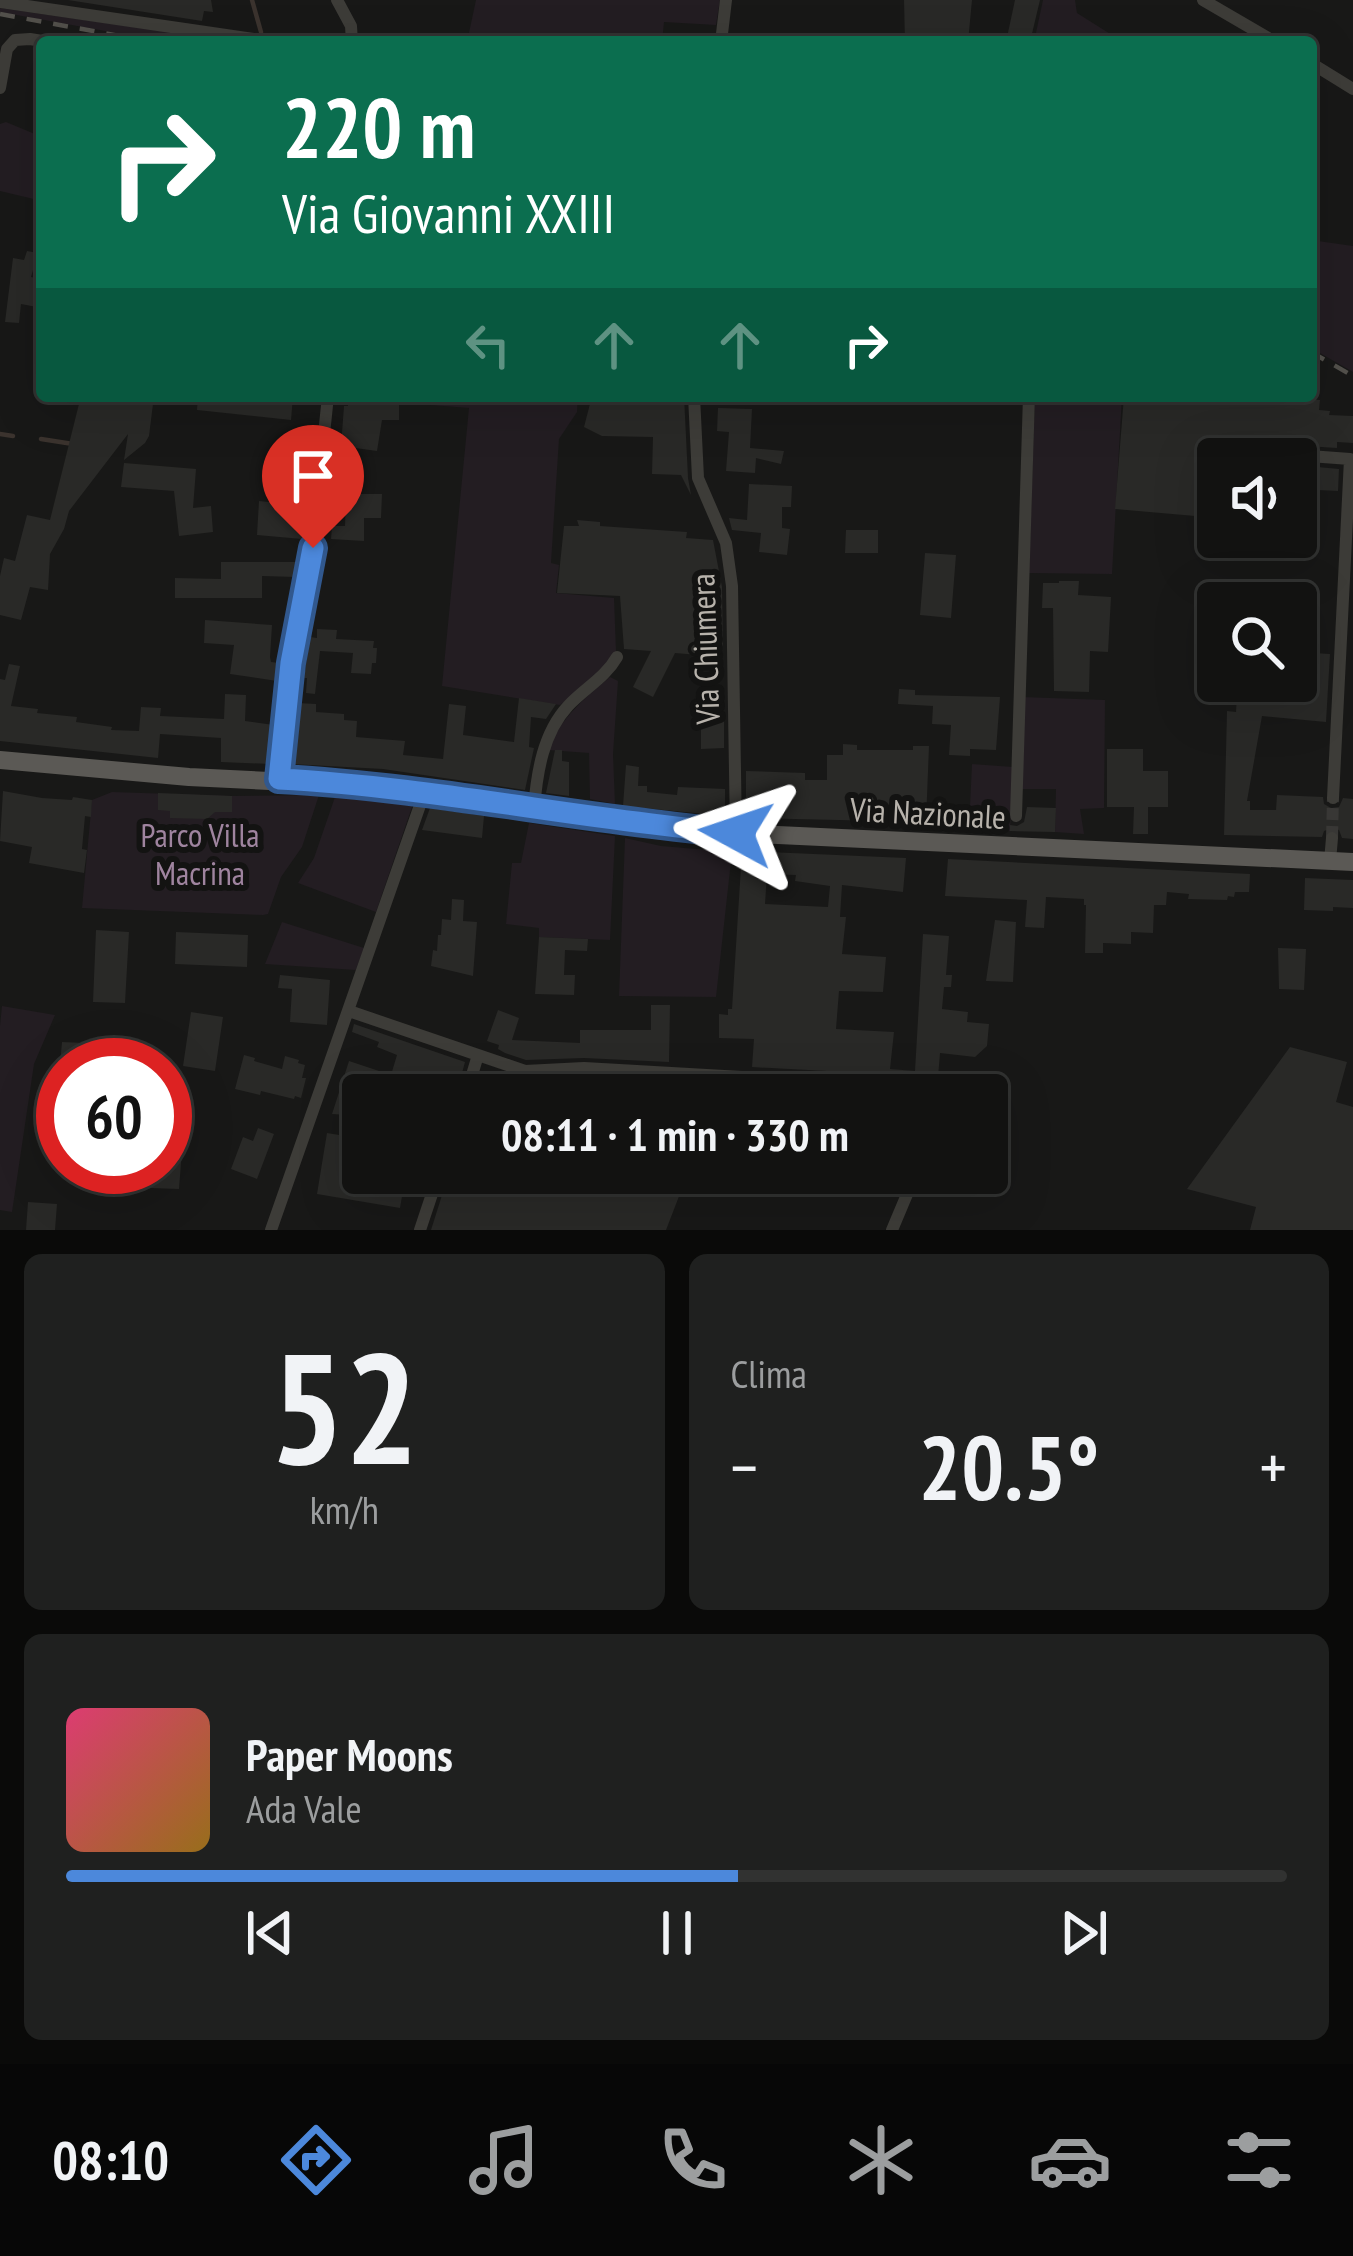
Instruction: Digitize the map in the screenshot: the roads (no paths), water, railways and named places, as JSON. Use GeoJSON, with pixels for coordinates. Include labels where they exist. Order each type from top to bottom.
{"type":"FeatureCollection","features":[{"type":"Feature","properties":{"kind":"main road","name":"Via Nazionale"},"geometry":{"type":"LineString","coordinates":[[0,760],[425,791],[736,833],[1015,839],[1353,862]]}},
{"type":"Feature","properties":{"kind":"street"},"geometry":{"type":"LineString","coordinates":[[337,0],[352,36]]}},
{"type":"Feature","properties":{"kind":"street"},"geometry":{"type":"LineString","coordinates":[[722,36],[726,0]]}},
{"type":"Feature","properties":{"kind":"street"},"geometry":{"type":"LineString","coordinates":[[1203,0],[1266,36]]}},
{"type":"Feature","properties":{"kind":"street"},"geometry":{"type":"LineString","coordinates":[[0,2],[235,36]]}},
{"type":"Feature","properties":{"kind":"street"},"geometry":{"type":"LineString","coordinates":[[0,88],[7,49],[15,40],[36,40]]}},
{"type":"Feature","properties":{"kind":"street"},"geometry":{"type":"LineString","coordinates":[[1317,67],[1353,89]]}},
{"type":"Feature","properties":{"kind":"street"},"geometry":{"type":"LineString","coordinates":[[279,779],[291,663],[310,568],[327,402]]}},
{"type":"Feature","properties":{"kind":"street","name":"Via Chiumera"},"geometry":{"type":"LineString","coordinates":[[694,402],[698,478],[726,543],[733,586],[736,833]]}},
{"type":"Feature","properties":{"kind":"street"},"geometry":{"type":"LineString","coordinates":[[1016,816],[1030,402]]}},
{"type":"Feature","properties":{"kind":"street"},"geometry":{"type":"LineString","coordinates":[[1317,457],[1350,459],[1333,798]]}},
{"type":"Feature","properties":{"kind":"street"},"geometry":{"type":"LineString","coordinates":[[534,808],[542,755],[552,729],[617,657]]}},
{"type":"Feature","properties":{"kind":"street"},"geometry":{"type":"LineString","coordinates":[[272,1230],[425,791]]}},
{"type":"Feature","properties":{"kind":"street"},"geometry":{"type":"LineString","coordinates":[[1330,861],[1331,838]]}},
{"type":"Feature","properties":{"kind":"street"},"geometry":{"type":"LineString","coordinates":[[349,1011],[524,1071],[584,1068],[690,1074]]}},
{"type":"Feature","properties":{"kind":"street"},"geometry":{"type":"LineString","coordinates":[[472,1074],[478,1055]]}},
{"type":"Feature","properties":{"kind":"street"},"geometry":{"type":"LineString","coordinates":[[419,1230],[432,1194]]}},
{"type":"Feature","properties":{"kind":"street"},"geometry":{"type":"LineString","coordinates":[[892,1230],[907,1194]]}},
{"type":"Feature","properties":{"kind":"waterway"},"geometry":{"type":"LineString","coordinates":[[252,0],[261,32]]}},
{"type":"Feature","properties":{"kind":"waterway"},"geometry":{"type":"LineString","coordinates":[[0,434],[13,436]]}},
{"type":"Feature","properties":{"kind":"waterway"},"geometry":{"type":"LineString","coordinates":[[41,439],[73,444]]}},
{"type":"Feature","properties":{"kind":"tunnel"},"geometry":{"type":"LineString","coordinates":[[1332,838],[1333,798]]}},
{"type":"Feature","properties":{"kind":"railway"},"geometry":{"type":"LineString","coordinates":[[0,14],[120,36]]}},
{"type":"Feature","properties":{"kind":"railway"},"geometry":{"type":"LineString","coordinates":[[1317,355],[1353,376]]}},
{"type":"Feature","properties":{"kind":"park label","name":"Parco Villa Macrina"},"geometry":{"type":"Point","coordinates":[200,854]}}]}
